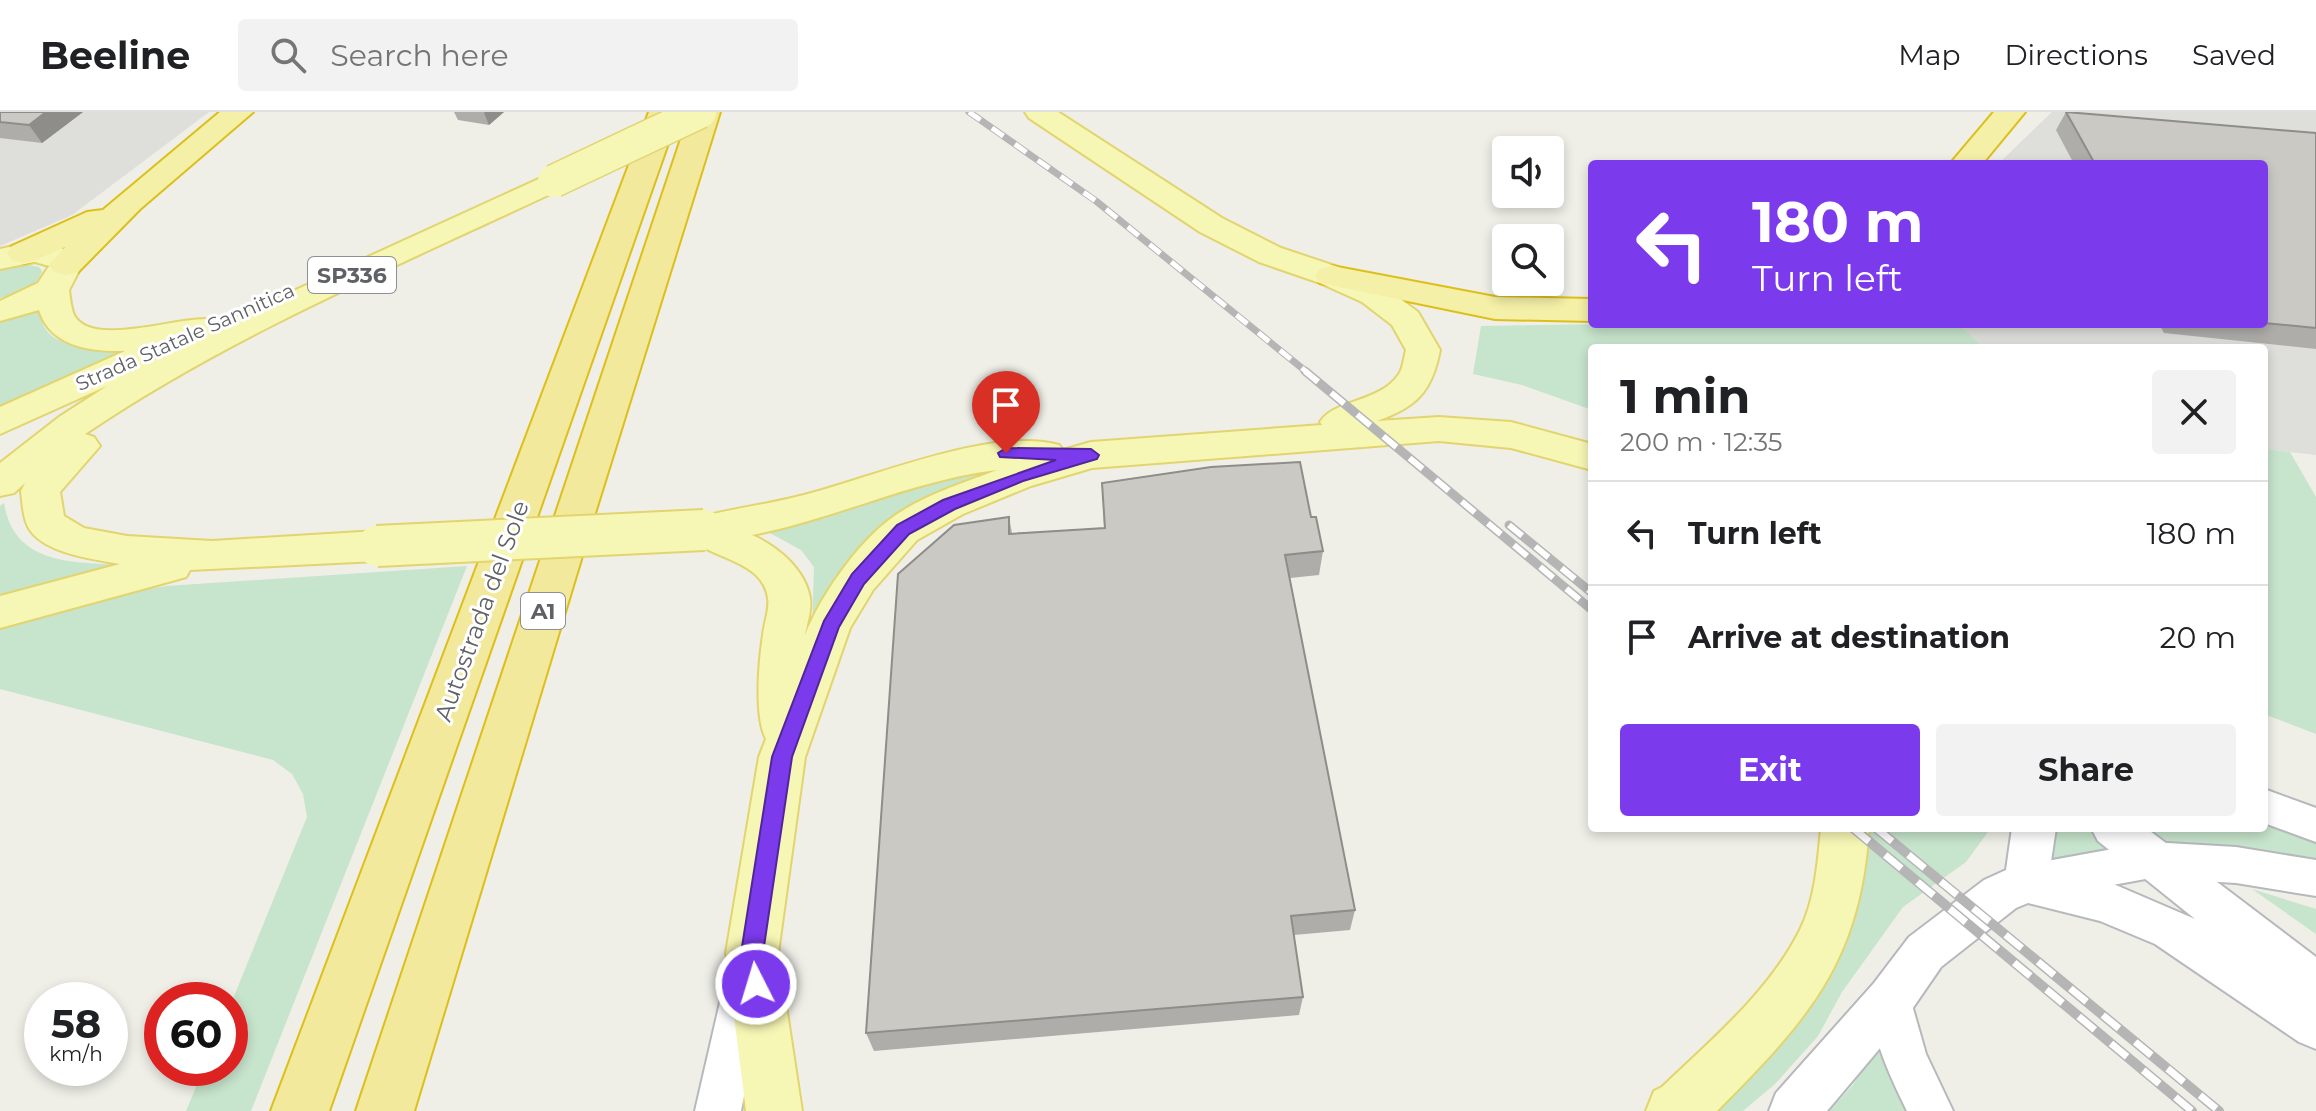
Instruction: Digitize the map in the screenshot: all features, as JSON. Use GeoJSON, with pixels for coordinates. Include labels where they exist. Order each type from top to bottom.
{"type":"FeatureCollection","features":[{"type":"Feature","properties":{"kind":"highway"},"geometry":{"type":"LineString","coordinates":[[59,277],[129,202],[238,112]]}},
{"type":"Feature","properties":{"kind":"highway","name":"Autostrada del Sole"},"geometry":{"type":"LineString","coordinates":[[300,1111],[664,112]]}},
{"type":"Feature","properties":{"kind":"highway","name":"A1"},"geometry":{"type":"LineString","coordinates":[[385,1111],[703,112]]}},
{"type":"Feature","properties":{"kind":"highway"},"geometry":{"type":"LineString","coordinates":[[1968,160],[2010,112]]}},
{"type":"Feature","properties":{"kind":"highway"},"geometry":{"type":"LineString","coordinates":[[12,256],[129,202]]}},
{"type":"Feature","properties":{"kind":"highway"},"geometry":{"type":"LineString","coordinates":[[1332,276],[1495,308],[1588,310]]}},
{"type":"Feature","properties":{"kind":"main road","name":"Strada Statale Sannitica"},"geometry":{"type":"LineString","coordinates":[[0,483],[101,406],[236,330],[560,172],[675,112]]}},
{"type":"Feature","properties":{"kind":"main road","name":"Strada Statale Sannitica"},"geometry":{"type":"LineString","coordinates":[[0,422],[204,328],[703,112]]}},
{"type":"Feature","properties":{"kind":"main road"},"geometry":{"type":"LineString","coordinates":[[1039,112],[1211,225],[1270,255],[1332,276],[1374,295],[1406,319],[1423,350],[1417,378],[1388,404],[1329,425],[1231,444]]}},
{"type":"Feature","properties":{"kind":"main road"},"geometry":{"type":"LineString","coordinates":[[12,256],[53,254],[59,277],[56,311],[63,324],[80,335],[101,339],[141,339],[204,328]]}},
{"type":"Feature","properties":{"kind":"main road"},"geometry":{"type":"LineString","coordinates":[[0,311],[24,304],[59,277]]}},
{"type":"Feature","properties":{"kind":"main road","name":"Strada Statale Sannitica"},"geometry":{"type":"LineString","coordinates":[[155,376],[57,468],[40,491],[46,523],[74,541],[127,551],[212,556],[704,530],[753,552],[778,574],[789,598],[783,642],[782,757],[752,953],[774,1111]]}},
{"type":"Feature","properties":{"kind":"main road","name":"Strada Statale Sannitica"},"geometry":{"type":"LineString","coordinates":[[782,757],[830,626],[858,579],[903,530],[949,504],[1017,477],[1091,455],[1439,429],[1511,435],[1588,456]]}},
{"type":"Feature","properties":{"kind":"main road"},"geometry":{"type":"LineString","coordinates":[[704,530],[809,508],[941,465],[1006,453],[1091,455]]}},
{"type":"Feature","properties":{"kind":"main road","name":"Strada Statale Sannitica"},"geometry":{"type":"LineString","coordinates":[[0,612],[212,556]]}},
{"type":"Feature","properties":{"kind":"main road"},"geometry":{"type":"LineString","coordinates":[[1674,1111],[1682,1107],[1771,1015],[1819,947],[1841,879],[1845,832]]}},
{"type":"Feature","properties":{"kind":"main road"},"geometry":{"type":"LineString","coordinates":[[2026,882],[2033,832]]}},
{"type":"Feature","properties":{"kind":"main road"},"geometry":{"type":"LineString","coordinates":[[2118,832],[2316,986]]}},
{"type":"Feature","properties":{"kind":"main road"},"geometry":{"type":"LineString","coordinates":[[1794,1111],[1891,999],[1925,952],[2000,894],[2026,882],[2104,901],[2171,929],[2316,1025]]}},
{"type":"Feature","properties":{"kind":"street"},"geometry":{"type":"LineString","coordinates":[[2268,807],[2316,825]]}},
{"type":"Feature","properties":{"kind":"street"},"geometry":{"type":"LineString","coordinates":[[2026,882],[2151,860],[2236,865],[2316,878]]}},
{"type":"Feature","properties":{"kind":"street"},"geometry":{"type":"LineString","coordinates":[[718,1111],[752,953]]}},
{"type":"Feature","properties":{"kind":"street"},"geometry":{"type":"LineString","coordinates":[[1891,999],[1905,1059],[1930,1111]]}},
{"type":"Feature","properties":{"kind":"shaded area"},"geometry":{"type":"Polygon","coordinates":[[[0,112],[209,112],[72,215],[0,246],[0,112]]]}},
{"type":"Feature","properties":{"kind":"shaded area"},"geometry":{"type":"Polygon","coordinates":[[[2052,112],[2316,112],[2316,455],[2268,449],[2268,344],[1980,344],[1962,328],[2268,328],[2268,160],[2002,160],[2052,112]]]}},
{"type":"Feature","properties":{"kind":"green space"},"geometry":{"type":"Polygon","coordinates":[[[24,264],[39,267],[42,271],[36,282],[26,290],[0,298],[0,270],[24,264]]]}},
{"type":"Feature","properties":{"kind":"green space"},"geometry":{"type":"Polygon","coordinates":[[[37,306],[47,331],[66,343],[92,347],[142,346],[0,409],[0,319],[37,306]]]}},
{"type":"Feature","properties":{"kind":"green space"},"geometry":{"type":"Polygon","coordinates":[[[1481,326],[1962,328],[1980,344],[1588,344],[1588,409],[1522,385],[1473,374],[1481,326]]]}},
{"type":"Feature","properties":{"kind":"green space"},"geometry":{"type":"Polygon","coordinates":[[[2268,449],[2290,452],[2316,497],[2316,734],[2268,716],[2268,449]]]}},
{"type":"Feature","properties":{"kind":"green space"},"geometry":{"type":"Polygon","coordinates":[[[1020,465],[962,486],[811,661],[814,567],[801,550],[759,527],[919,482],[1020,465]]]}},
{"type":"Feature","properties":{"kind":"green space"},"geometry":{"type":"Polygon","coordinates":[[[4,503],[10,523],[20,538],[33,549],[66,560],[123,565],[0,597],[0,506],[4,503]]]}},
{"type":"Feature","properties":{"kind":"green space"},"geometry":{"type":"Polygon","coordinates":[[[467,566],[251,1111],[186,1111],[196,1086],[248,1086],[248,982],[240,982],[307,817],[303,794],[292,774],[273,760],[0,689],[0,628],[97,598],[166,586],[467,566]]]}},
{"type":"Feature","properties":{"kind":"green space"},"geometry":{"type":"Polygon","coordinates":[[[2268,819],[2316,838],[2316,867],[2043,867],[2048,832],[2268,832],[2268,819]]]}},
{"type":"Feature","properties":{"kind":"green space"},"geometry":{"type":"Polygon","coordinates":[[[1856,832],[1988,832],[1966,862],[1903,907],[1842,992],[1818,1036],[1775,1084],[1743,1111],[1704,1111],[1856,832]]]}},
{"type":"Feature","properties":{"kind":"green space"},"geometry":{"type":"Polygon","coordinates":[[[2252,889],[2316,909],[2316,934],[2252,889]]]}},
{"type":"Feature","properties":{"kind":"green space"},"geometry":{"type":"Polygon","coordinates":[[[1872,1051],[1880,1054],[1908,1111],[1829,1111],[1853,1085],[1872,1051]]]}},
{"type":"Feature","properties":{"kind":"building"},"geometry":{"type":"Polygon","coordinates":[[[0,112],[46,112],[29,125],[0,122],[0,112]]]}},
{"type":"Feature","properties":{"kind":"building"},"geometry":{"type":"Polygon","coordinates":[[[2066,112],[2316,133],[2316,328],[2268,323],[2268,160],[2093,160],[2066,112]]]}},
{"type":"Feature","properties":{"kind":"building"},"geometry":{"type":"Polygon","coordinates":[[[1300,462],[1311,517],[1316,517],[1323,551],[1285,555],[1355,910],[1291,916],[1303,997],[866,1033],[898,574],[954,525],[1009,517],[1009,534],[1105,528],[1102,483],[1211,467],[1300,462]]]}},
{"type":"Feature","properties":{"kind":"railway"},"geometry":{"type":"LineString","coordinates":[[969,112],[1096,201],[1308,373]]}},
{"type":"Feature","properties":{"kind":"railway"},"geometry":{"type":"LineString","coordinates":[[1305,371],[1588,607]]}},
{"type":"Feature","properties":{"kind":"railway"},"geometry":{"type":"LineString","coordinates":[[1509,525],[1588,590]]}},
{"type":"Feature","properties":{"kind":"railway"},"geometry":{"type":"LineString","coordinates":[[1858,832],[2192,1111]]}},
{"type":"Feature","properties":{"kind":"railway"},"geometry":{"type":"LineString","coordinates":[[1881,832],[2219,1111]]}},
{"type":"Feature","properties":{"kind":"route"},"geometry":{"type":"LineString","coordinates":[[756,984],[752,953],[782,757],[830,626],[858,579],[903,530],[949,504],[1017,477],[1091,455],[1006,453]]}}]}
